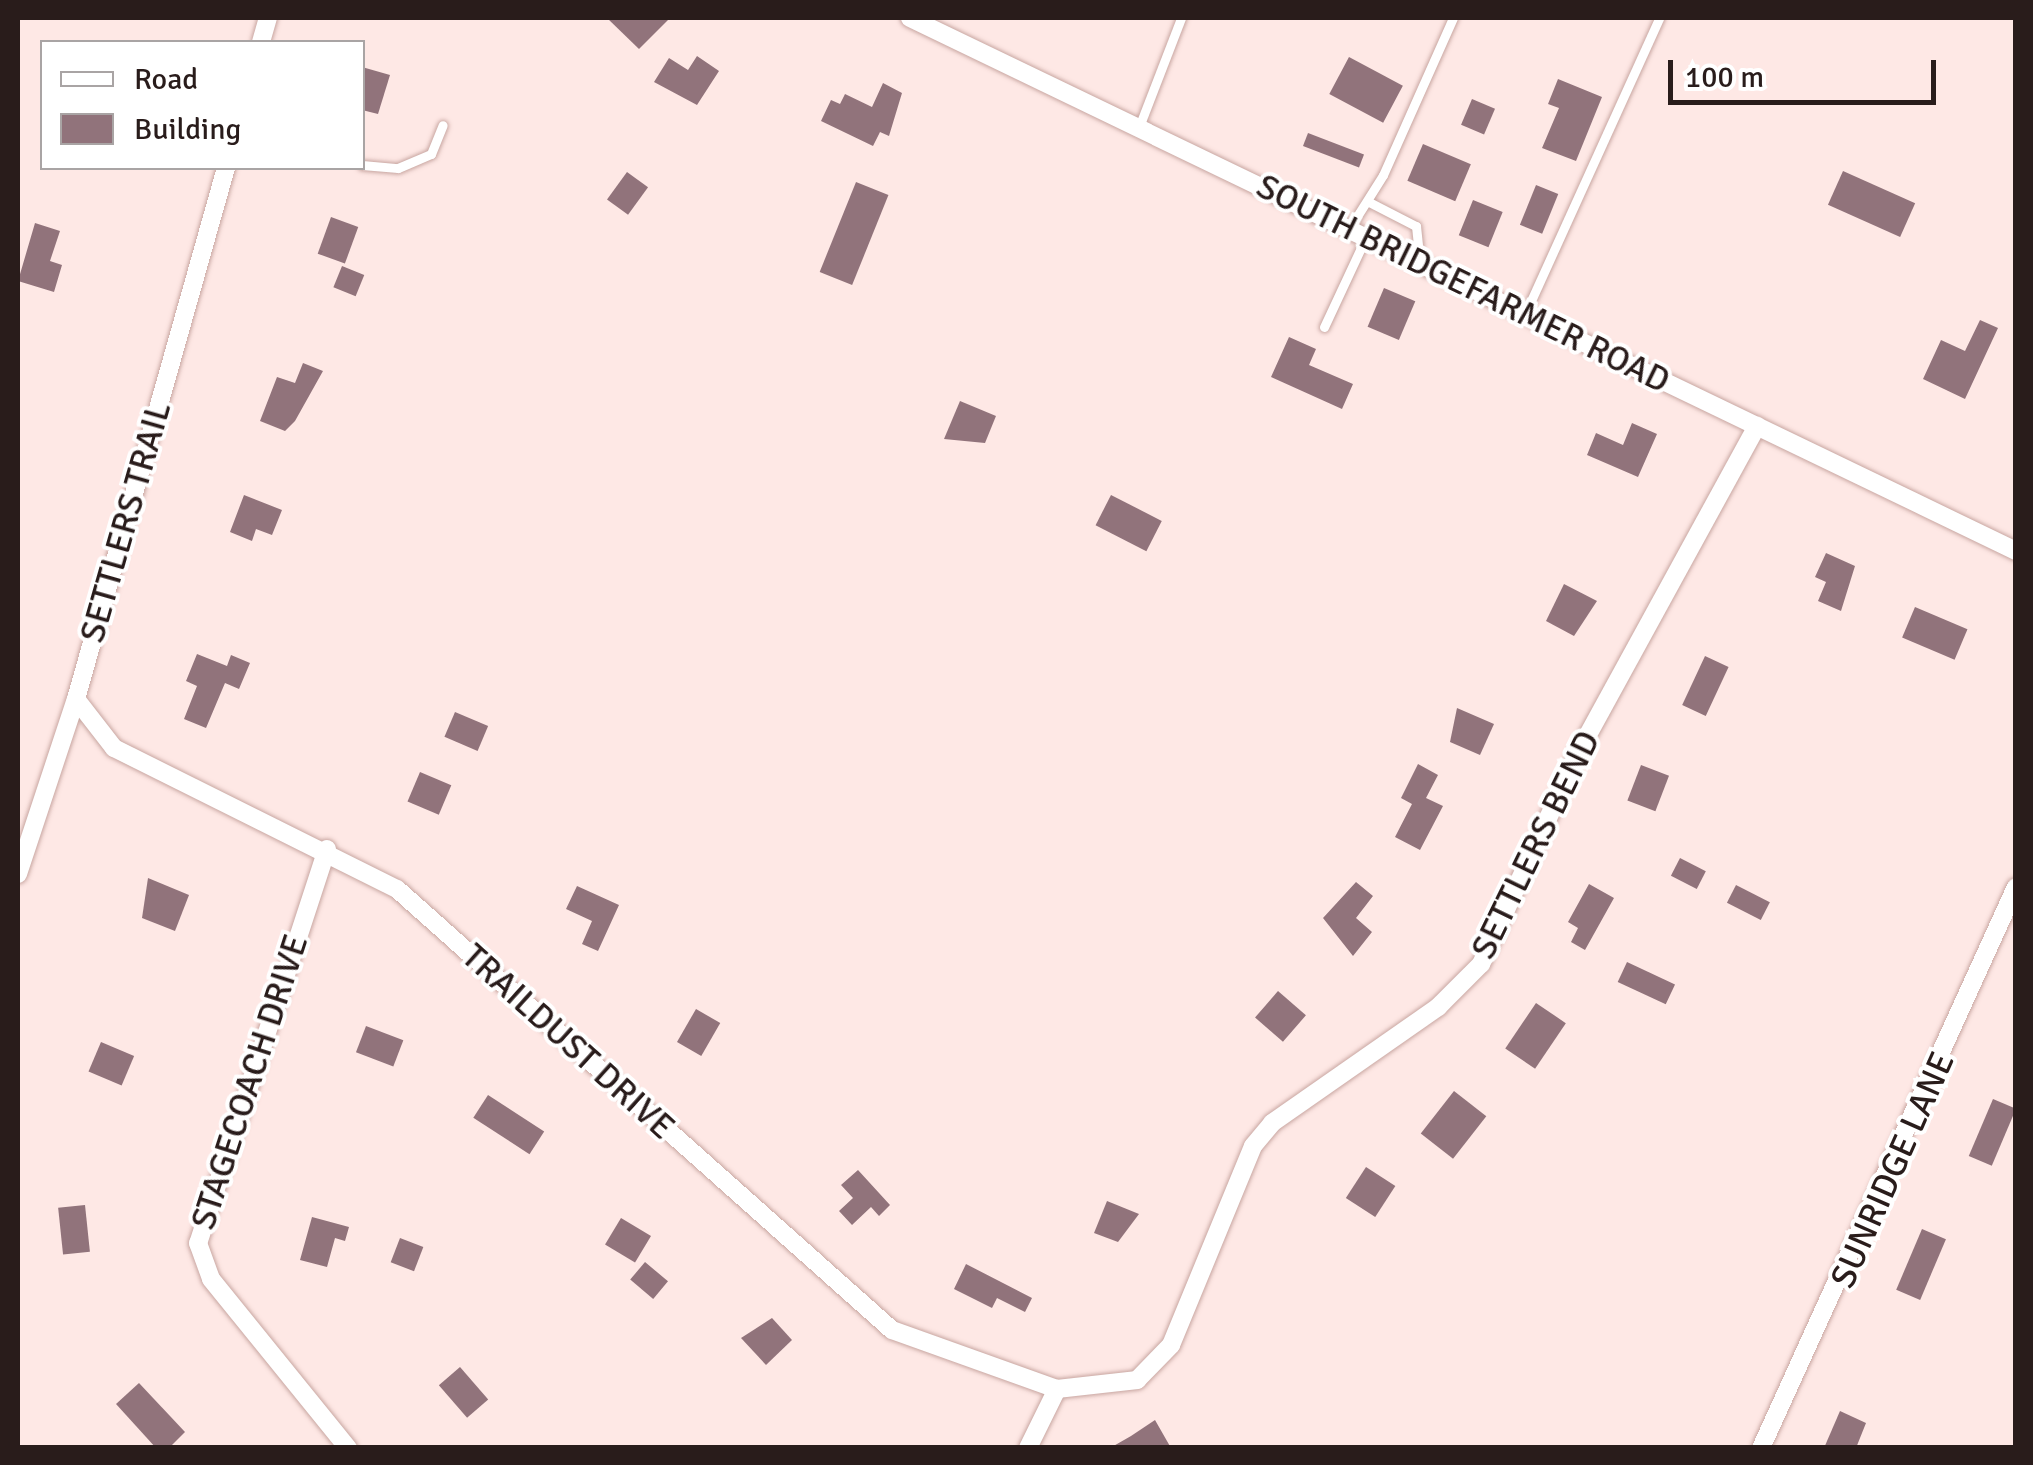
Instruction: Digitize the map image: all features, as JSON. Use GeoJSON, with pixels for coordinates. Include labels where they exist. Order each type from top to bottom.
{"type":"FeatureCollection","features":[{"type":"Feature","properties":{"kind":"street","name":"SOUTH BRIDGEFARMER ROAD"},"geometry":{"type":"LineString","coordinates":[[910,18],[2016,551]]}},
{"type":"Feature","properties":{"kind":"street","name":"SETTLERS TRAIL"},"geometry":{"type":"LineString","coordinates":[[18,874],[76,699],[225,170]]}},
{"type":"Feature","properties":{"kind":"street","name":"SETTLERS BEND"},"geometry":{"type":"LineString","coordinates":[[1057,1389],[1116,1384],[1156,1366],[1184,1326],[1253,1146],[1272,1122],[1438,1007],[1481,964],[1578,753],[1758,426]]}},
{"type":"Feature","properties":{"kind":"street","name":"TRAILDUST DRIVE"},"geometry":{"type":"LineString","coordinates":[[76,699],[114,748],[327,849],[396,889],[892,1330],[1057,1389]]}},
{"type":"Feature","properties":{"kind":"street","name":"STAGECOACH DRIVE"},"geometry":{"type":"LineString","coordinates":[[327,849],[198,1243],[211,1279],[348,1448]]}},
{"type":"Feature","properties":{"kind":"street","name":"SUNRIDGE LANE"},"geometry":{"type":"LineString","coordinates":[[1762,1448],[2016,887]]}},
{"type":"Feature","properties":{"kind":"street"},"geometry":{"type":"LineString","coordinates":[[1028,1448],[1057,1389]]}},
{"type":"Feature","properties":{"kind":"lane"},"geometry":{"type":"LineString","coordinates":[[1139,128],[1181,18]]}},
{"type":"Feature","properties":{"kind":"lane"},"geometry":{"type":"LineString","coordinates":[[1324,327],[1369,202],[1452,18]]}},
{"type":"Feature","properties":{"kind":"lane"},"geometry":{"type":"LineString","coordinates":[[1525,314],[1659,18]]}},
{"type":"Feature","properties":{"kind":"lane"},"geometry":{"type":"LineString","coordinates":[[365,164],[398,168],[431,154],[443,125]]}},
{"type":"Feature","properties":{"kind":"lane"},"geometry":{"type":"LineString","coordinates":[[1369,202],[1416,226],[1420,263]]}},
{"type":"Feature","properties":{"kind":"building"},"geometry":{"type":"Polygon","coordinates":[[[607,18],[670,18],[639,49],[607,18]]]}},
{"type":"Feature","properties":{"kind":"building"},"geometry":{"type":"Polygon","coordinates":[[[697,56],[719,71],[697,105],[654,82],[669,58],[688,70],[697,56]]]}},
{"type":"Feature","properties":{"kind":"building"},"geometry":{"type":"Polygon","coordinates":[[[1349,57],[1403,86],[1383,123],[1329,94],[1349,57]]]}},
{"type":"Feature","properties":{"kind":"building"},"geometry":{"type":"Polygon","coordinates":[[[365,68],[390,75],[378,114],[365,111],[365,68]]]}},
{"type":"Feature","properties":{"kind":"building"},"geometry":{"type":"Polygon","coordinates":[[[1558,79],[1602,97],[1576,161],[1542,148],[1559,108],[1548,104],[1558,79]]]}},
{"type":"Feature","properties":{"kind":"building"},"geometry":{"type":"Polygon","coordinates":[[[883,83],[902,93],[889,136],[880,132],[873,146],[821,121],[831,100],[840,104],[845,94],[872,107],[883,83]]]}},
{"type":"Feature","properties":{"kind":"building"},"geometry":{"type":"Polygon","coordinates":[[[1472,99],[1495,109],[1484,135],[1461,125],[1472,99]]]}},
{"type":"Feature","properties":{"kind":"building"},"geometry":{"type":"Polygon","coordinates":[[[1308,133],[1364,155],[1359,168],[1303,146],[1308,133]]]}},
{"type":"Feature","properties":{"kind":"building"},"geometry":{"type":"Polygon","coordinates":[[[1423,144],[1471,164],[1455,201],[1407,181],[1423,144]]]}},
{"type":"Feature","properties":{"kind":"building"},"geometry":{"type":"Polygon","coordinates":[[[1843,171],[1915,203],[1900,237],[1828,205],[1843,171]]]}},
{"type":"Feature","properties":{"kind":"building"},"geometry":{"type":"Polygon","coordinates":[[[627,172],[648,187],[628,215],[607,200],[627,172]]]}},
{"type":"Feature","properties":{"kind":"building"},"geometry":{"type":"Polygon","coordinates":[[[856,182],[888,195],[852,285],[820,272],[856,182]]]}},
{"type":"Feature","properties":{"kind":"building"},"geometry":{"type":"Polygon","coordinates":[[[1536,185],[1558,194],[1542,234],[1520,225],[1536,185]]]}},
{"type":"Feature","properties":{"kind":"building"},"geometry":{"type":"Polygon","coordinates":[[[1473,200],[1503,212],[1488,247],[1459,235],[1473,200]]]}},
{"type":"Feature","properties":{"kind":"building"},"geometry":{"type":"Polygon","coordinates":[[[331,217],[358,227],[345,264],[318,254],[331,217]]]}},
{"type":"Feature","properties":{"kind":"building"},"geometry":{"type":"Polygon","coordinates":[[[35,223],[60,231],[50,261],[62,265],[54,292],[18,281],[35,223]]]}},
{"type":"Feature","properties":{"kind":"building"},"geometry":{"type":"Polygon","coordinates":[[[342,266],[364,275],[356,296],[333,287],[342,266]]]}},
{"type":"Feature","properties":{"kind":"building"},"geometry":{"type":"Polygon","coordinates":[[[1384,288],[1415,301],[1399,340],[1368,327],[1384,288]]]}},
{"type":"Feature","properties":{"kind":"building"},"geometry":{"type":"Polygon","coordinates":[[[1980,320],[1998,328],[1965,399],[1923,379],[1941,340],[1965,351],[1980,320]]]}},
{"type":"Feature","properties":{"kind":"building"},"geometry":{"type":"Polygon","coordinates":[[[1289,337],[1316,349],[1309,365],[1353,384],[1342,409],[1271,377],[1289,337]]]}},
{"type":"Feature","properties":{"kind":"building"},"geometry":{"type":"Polygon","coordinates":[[[303,363],[323,371],[295,421],[285,431],[260,421],[277,377],[295,383],[303,363]]]}},
{"type":"Feature","properties":{"kind":"building"},"geometry":{"type":"Polygon","coordinates":[[[960,401],[996,416],[985,443],[944,439],[960,401]]]}},
{"type":"Feature","properties":{"kind":"building"},"geometry":{"type":"Polygon","coordinates":[[[1632,423],[1657,434],[1638,477],[1587,455],[1596,433],[1623,445],[1632,423]]]}},
{"type":"Feature","properties":{"kind":"building"},"geometry":{"type":"Polygon","coordinates":[[[244,495],[282,510],[272,535],[256,529],[252,541],[230,532],[244,495]]]}},
{"type":"Feature","properties":{"kind":"building"},"geometry":{"type":"Polygon","coordinates":[[[1111,495],[1162,521],[1146,551],[1096,525],[1111,495]]]}},
{"type":"Feature","properties":{"kind":"building"},"geometry":{"type":"Polygon","coordinates":[[[1826,553],[1855,566],[1841,611],[1818,601],[1826,582],[1815,577],[1826,553]]]}},
{"type":"Feature","properties":{"kind":"building"},"geometry":{"type":"Polygon","coordinates":[[[1564,584],[1597,601],[1574,636],[1546,621],[1564,584]]]}},
{"type":"Feature","properties":{"kind":"building"},"geometry":{"type":"Polygon","coordinates":[[[1915,607],[1967,629],[1955,660],[1902,637],[1915,607]]]}},
{"type":"Feature","properties":{"kind":"building"},"geometry":{"type":"Polygon","coordinates":[[[197,654],[227,666],[231,655],[250,663],[239,689],[225,683],[206,728],[184,719],[197,686],[186,681],[197,654]]]}},
{"type":"Feature","properties":{"kind":"building"},"geometry":{"type":"Polygon","coordinates":[[[1705,656],[1729,667],[1706,716],[1682,705],[1705,656]]]}},
{"type":"Feature","properties":{"kind":"building"},"geometry":{"type":"Polygon","coordinates":[[[1457,708],[1494,724],[1480,755],[1450,742],[1457,708]]]}},
{"type":"Feature","properties":{"kind":"building"},"geometry":{"type":"Polygon","coordinates":[[[455,712],[488,726],[478,751],[444,737],[455,712]]]}},
{"type":"Feature","properties":{"kind":"building"},"geometry":{"type":"Polygon","coordinates":[[[1418,764],[1438,775],[1426,798],[1443,806],[1420,850],[1395,837],[1412,804],[1401,798],[1418,764]]]}},
{"type":"Feature","properties":{"kind":"building"},"geometry":{"type":"Polygon","coordinates":[[[1641,765],[1669,776],[1655,811],[1627,800],[1641,765]]]}},
{"type":"Feature","properties":{"kind":"building"},"geometry":{"type":"Polygon","coordinates":[[[420,772],[451,785],[439,815],[407,801],[420,772]]]}},
{"type":"Feature","properties":{"kind":"building"},"geometry":{"type":"Polygon","coordinates":[[[1680,858],[1706,871],[1697,889],[1671,876],[1680,858]]]}},
{"type":"Feature","properties":{"kind":"building"},"geometry":{"type":"Polygon","coordinates":[[[148,878],[189,895],[175,931],[142,918],[148,878]]]}},
{"type":"Feature","properties":{"kind":"building"},"geometry":{"type":"Polygon","coordinates":[[[1356,882],[1373,896],[1356,918],[1372,932],[1353,956],[1323,918],[1356,882]]]}},
{"type":"Feature","properties":{"kind":"building"},"geometry":{"type":"Polygon","coordinates":[[[1589,884],[1614,898],[1585,950],[1571,942],[1578,928],[1568,922],[1589,884]]]}},
{"type":"Feature","properties":{"kind":"building"},"geometry":{"type":"Polygon","coordinates":[[[1736,885],[1770,902],[1761,920],[1727,903],[1736,885]]]}},
{"type":"Feature","properties":{"kind":"building"},"geometry":{"type":"Polygon","coordinates":[[[577,886],[619,905],[598,951],[582,944],[592,921],[566,909],[577,886]]]}},
{"type":"Feature","properties":{"kind":"building"},"geometry":{"type":"Polygon","coordinates":[[[1627,962],[1675,984],[1666,1004],[1618,982],[1627,962]]]}},
{"type":"Feature","properties":{"kind":"building"},"geometry":{"type":"Polygon","coordinates":[[[1278,991],[1306,1015],[1283,1042],[1255,1017],[1278,991]]]}},
{"type":"Feature","properties":{"kind":"building"},"geometry":{"type":"Polygon","coordinates":[[[1536,1003],[1566,1023],[1535,1069],[1505,1049],[1536,1003]]]}},
{"type":"Feature","properties":{"kind":"building"},"geometry":{"type":"Polygon","coordinates":[[[696,1009],[720,1023],[701,1056],[677,1042],[696,1009]]]}},
{"type":"Feature","properties":{"kind":"building"},"geometry":{"type":"Polygon","coordinates":[[[366,1026],[403,1040],[393,1066],[356,1052],[366,1026]]]}},
{"type":"Feature","properties":{"kind":"building"},"geometry":{"type":"Polygon","coordinates":[[[101,1042],[134,1056],[122,1086],[88,1071],[101,1042]]]}},
{"type":"Feature","properties":{"kind":"building"},"geometry":{"type":"Polygon","coordinates":[[[1454,1091],[1486,1116],[1453,1159],[1421,1134],[1454,1091]]]}},
{"type":"Feature","properties":{"kind":"building"},"geometry":{"type":"Polygon","coordinates":[[[488,1095],[544,1131],[529,1154],[473,1118],[488,1095]]]}},
{"type":"Feature","properties":{"kind":"building"},"geometry":{"type":"Polygon","coordinates":[[[1993,1099],[2016,1109],[1992,1166],[1969,1156],[1993,1099]]]}},
{"type":"Feature","properties":{"kind":"building"},"geometry":{"type":"Polygon","coordinates":[[[1366,1167],[1395,1186],[1375,1217],[1346,1198],[1366,1167]]]}},
{"type":"Feature","properties":{"kind":"building"},"geometry":{"type":"Polygon","coordinates":[[[858,1170],[890,1205],[879,1216],[871,1207],[852,1225],[839,1211],[853,1198],[841,1185],[858,1170]]]}},
{"type":"Feature","properties":{"kind":"building"},"geometry":{"type":"Polygon","coordinates":[[[1107,1201],[1139,1214],[1118,1242],[1094,1233],[1107,1201]]]}},
{"type":"Feature","properties":{"kind":"building"},"geometry":{"type":"Polygon","coordinates":[[[85,1205],[90,1252],[63,1255],[58,1208],[85,1205]]]}},
{"type":"Feature","properties":{"kind":"building"},"geometry":{"type":"Polygon","coordinates":[[[312,1217],[349,1227],[345,1241],[335,1238],[327,1267],[300,1260],[312,1217]]]}},
{"type":"Feature","properties":{"kind":"building"},"geometry":{"type":"Polygon","coordinates":[[[621,1218],[651,1236],[635,1263],[605,1245],[621,1218]]]}},
{"type":"Feature","properties":{"kind":"building"},"geometry":{"type":"Polygon","coordinates":[[[1922,1229],[1946,1239],[1920,1300],[1896,1290],[1922,1229]]]}},
{"type":"Feature","properties":{"kind":"building"},"geometry":{"type":"Polygon","coordinates":[[[400,1238],[423,1247],[414,1271],[391,1262],[400,1238]]]}},
{"type":"Feature","properties":{"kind":"building"},"geometry":{"type":"Polygon","coordinates":[[[645,1262],[668,1281],[653,1299],[630,1280],[645,1262]]]}},
{"type":"Feature","properties":{"kind":"building"},"geometry":{"type":"Polygon","coordinates":[[[966,1264],[1032,1298],[1025,1312],[997,1298],[992,1308],[954,1289],[966,1264]]]}},
{"type":"Feature","properties":{"kind":"building"},"geometry":{"type":"Polygon","coordinates":[[[772,1318],[792,1340],[766,1365],[741,1338],[772,1318]]]}},
{"type":"Feature","properties":{"kind":"building"},"geometry":{"type":"Polygon","coordinates":[[[460,1367],[488,1399],[467,1418],[439,1385],[460,1367]]]}},
{"type":"Feature","properties":{"kind":"building"},"geometry":{"type":"Polygon","coordinates":[[[139,1383],[185,1432],[169,1448],[156,1448],[116,1404],[139,1383]]]}},
{"type":"Feature","properties":{"kind":"building"},"geometry":{"type":"Polygon","coordinates":[[[1840,1411],[1866,1423],[1856,1448],[1824,1448],[1840,1411]]]}},
{"type":"Feature","properties":{"kind":"building"},"geometry":{"type":"Polygon","coordinates":[[[1155,1420],[1171,1448],[1110,1448],[1131,1436],[1155,1420]]]}}]}
